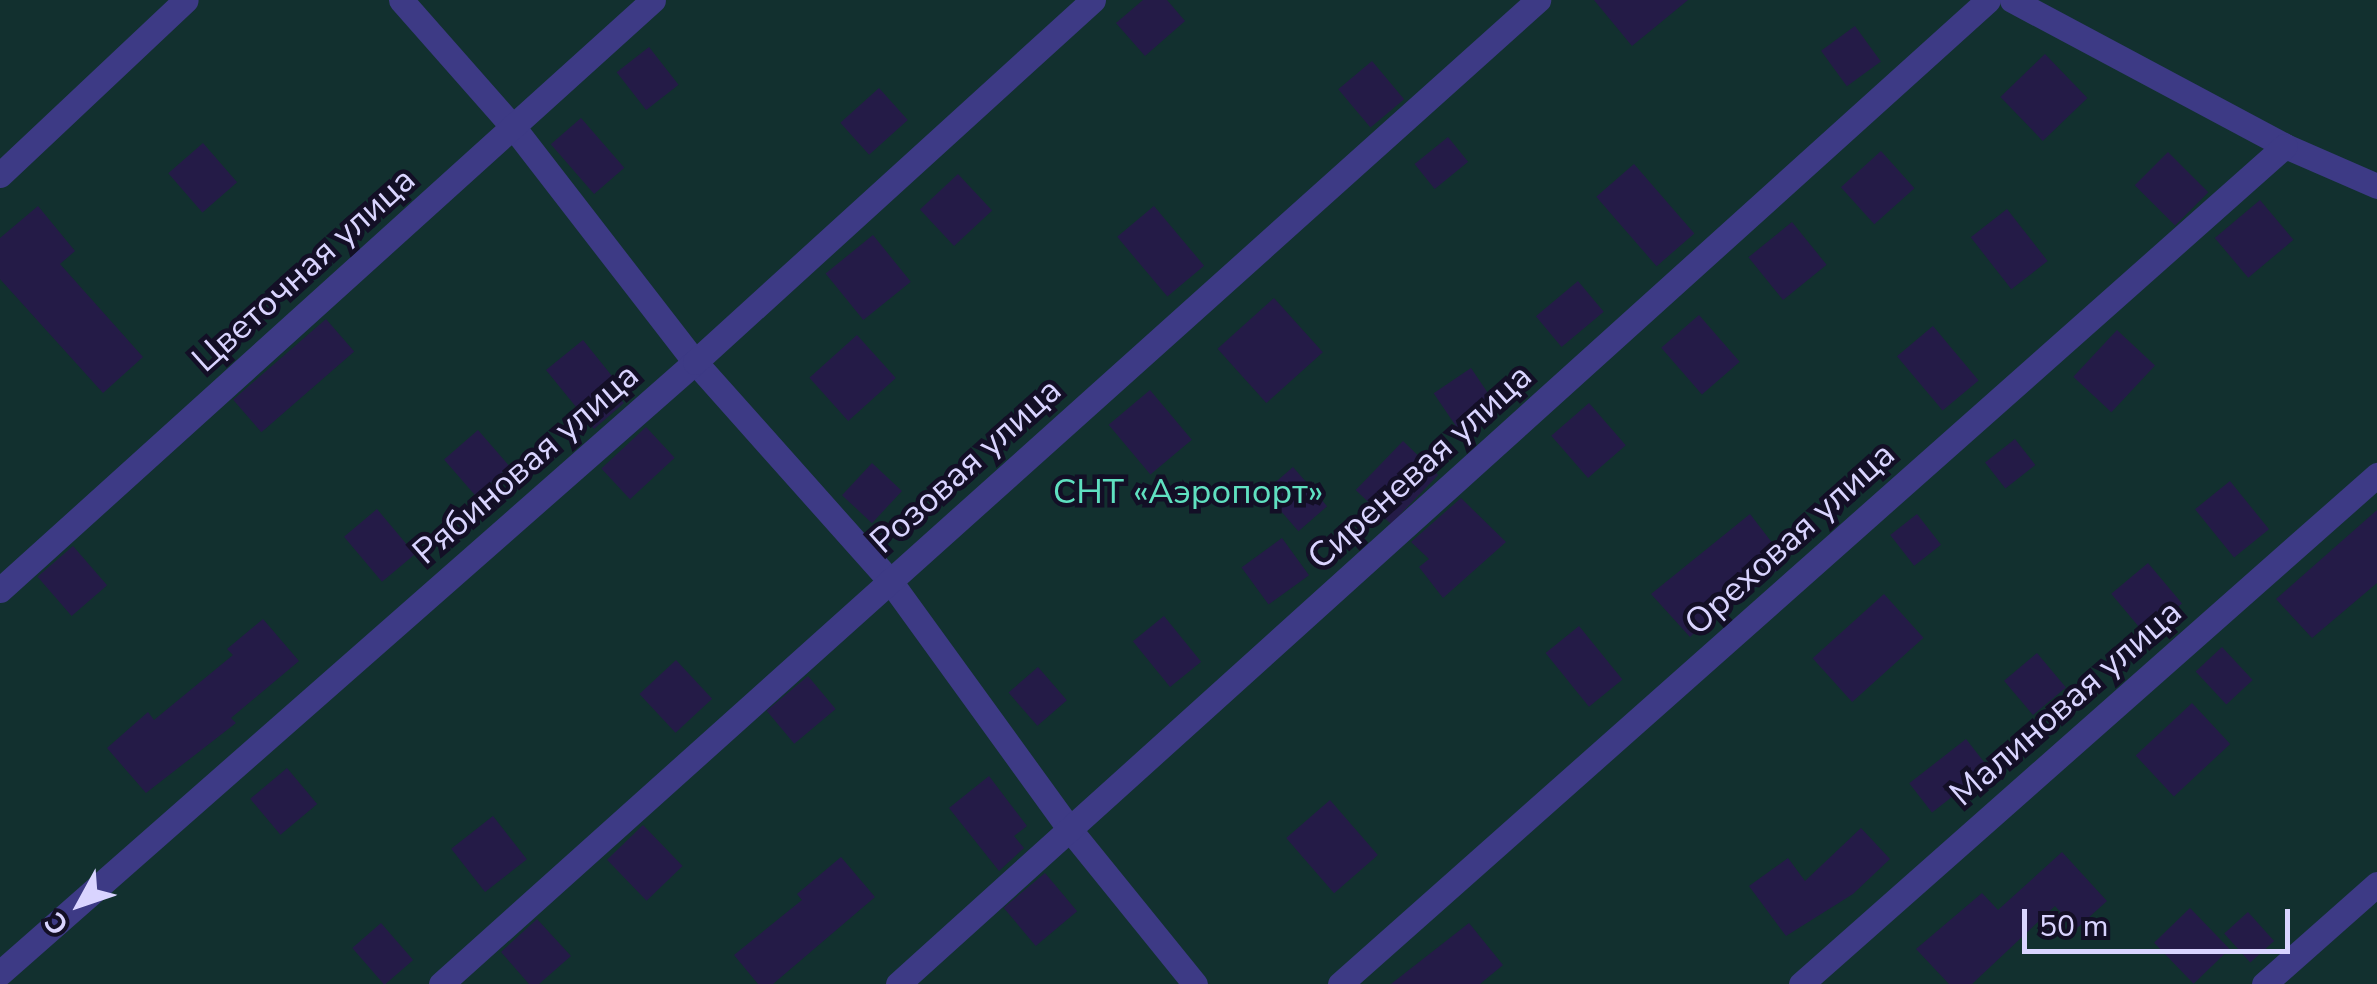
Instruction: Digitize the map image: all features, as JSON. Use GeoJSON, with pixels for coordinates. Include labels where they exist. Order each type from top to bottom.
{"type":"FeatureCollection","features":[{"type":"Feature","properties":{"kind":"street"},"geometry":{"type":"LineString","coordinates":[[0,175],[186,0]]}},
{"type":"Feature","properties":{"kind":"street"},"geometry":{"type":"LineString","coordinates":[[401,0],[514,128],[696,362],[890,581],[1070,831],[1195,984]]}},
{"type":"Feature","properties":{"kind":"street","name":"Цветочная улица"},"geometry":{"type":"LineString","coordinates":[[0,590],[654,0]]}},
{"type":"Feature","properties":{"kind":"street","name":"Рябиновая улица"},"geometry":{"type":"LineString","coordinates":[[0,974],[696,362],[1093,0]]}},
{"type":"Feature","properties":{"kind":"street","name":"Розовая улица"},"geometry":{"type":"LineString","coordinates":[[442,984],[1538,0]]}},
{"type":"Feature","properties":{"kind":"street","name":"Сиреневая улица"},"geometry":{"type":"LineString","coordinates":[[898,984],[1988,0]]}},
{"type":"Feature","properties":{"kind":"street"},"geometry":{"type":"LineString","coordinates":[[2012,0],[2286,146],[2377,186]]}},
{"type":"Feature","properties":{"kind":"street","name":"Ореховая улица"},"geometry":{"type":"LineString","coordinates":[[1340,984],[2286,146]]}},
{"type":"Feature","properties":{"kind":"street","name":"Малиновая улица"},"geometry":{"type":"LineString","coordinates":[[1801,984],[2377,475]]}},
{"type":"Feature","properties":{"kind":"street"},"geometry":{"type":"LineString","coordinates":[[2264,984],[2377,884]]}},
{"type":"Feature","properties":{"kind":"green space","name":"СНТ «Аэропорт»"},"geometry":{"type":"Polygon","coordinates":[[[0,0],[2377,0],[2377,984],[0,984],[0,0]]]}},
{"type":"Feature","properties":{"kind":"building"},"geometry":{"type":"Polygon","coordinates":[[[1143,0],[1167,0],[1185,21],[1145,56],[1116,23],[1143,0]]]}},
{"type":"Feature","properties":{"kind":"building"},"geometry":{"type":"Polygon","coordinates":[[[1594,0],[1688,0],[1632,46],[1594,0]]]}},
{"type":"Feature","properties":{"kind":"building"},"geometry":{"type":"Polygon","coordinates":[[[1855,26],[1881,62],[1847,86],[1821,51],[1855,26]]]}},
{"type":"Feature","properties":{"kind":"building"},"geometry":{"type":"Polygon","coordinates":[[[649,47],[679,85],[646,110],[617,72],[649,47]]]}},
{"type":"Feature","properties":{"kind":"building"},"geometry":{"type":"Polygon","coordinates":[[[2045,54],[2087,98],[2043,141],[2000,97],[2045,54]]]}},
{"type":"Feature","properties":{"kind":"building"},"geometry":{"type":"Polygon","coordinates":[[[1372,61],[1404,99],[1370,128],[1338,89],[1372,61]]]}},
{"type":"Feature","properties":{"kind":"building"},"geometry":{"type":"Polygon","coordinates":[[[879,88],[908,120],[869,155],[840,123],[879,88]]]}},
{"type":"Feature","properties":{"kind":"building"},"geometry":{"type":"Polygon","coordinates":[[[581,118],[624,168],[594,194],[551,144],[581,118]]]}},
{"type":"Feature","properties":{"kind":"building"},"geometry":{"type":"Polygon","coordinates":[[[1448,137],[1468,162],[1435,189],[1415,164],[1448,137]]]}},
{"type":"Feature","properties":{"kind":"building"},"geometry":{"type":"Polygon","coordinates":[[[203,143],[237,182],[202,212],[168,173],[203,143]]]}},
{"type":"Feature","properties":{"kind":"building"},"geometry":{"type":"Polygon","coordinates":[[[1881,151],[1914,188],[1874,224],[1841,187],[1881,151]]]}},
{"type":"Feature","properties":{"kind":"building"},"geometry":{"type":"Polygon","coordinates":[[[2168,152],[2208,192],[2175,226],[2135,185],[2168,152]]]}},
{"type":"Feature","properties":{"kind":"building"},"geometry":{"type":"Polygon","coordinates":[[[1634,164],[1694,233],[1657,266],[1596,197],[1634,164]]]}},
{"type":"Feature","properties":{"kind":"building"},"geometry":{"type":"Polygon","coordinates":[[[958,174],[992,211],[954,246],[920,209],[958,174]]]}},
{"type":"Feature","properties":{"kind":"building"},"geometry":{"type":"Polygon","coordinates":[[[2260,200],[2293,240],[2248,278],[2215,238],[2260,200]]]}},
{"type":"Feature","properties":{"kind":"building"},"geometry":{"type":"Polygon","coordinates":[[[38,206],[75,251],[60,264],[143,357],[103,393],[0,279],[0,238],[38,206]]]}},
{"type":"Feature","properties":{"kind":"building"},"geometry":{"type":"Polygon","coordinates":[[[1154,206],[1204,266],[1167,297],[1117,237],[1154,206]]]}},
{"type":"Feature","properties":{"kind":"building"},"geometry":{"type":"Polygon","coordinates":[[[2007,209],[2048,261],[2011,289],[1971,237],[2007,209]]]}},
{"type":"Feature","properties":{"kind":"building"},"geometry":{"type":"Polygon","coordinates":[[[1792,222],[1827,265],[1783,300],[1748,257],[1792,222]]]}},
{"type":"Feature","properties":{"kind":"building"},"geometry":{"type":"Polygon","coordinates":[[[873,235],[911,282],[863,320],[826,273],[873,235]]]}},
{"type":"Feature","properties":{"kind":"building"},"geometry":{"type":"Polygon","coordinates":[[[1578,281],[1604,312],[1562,347],[1536,316],[1578,281]]]}},
{"type":"Feature","properties":{"kind":"building"},"geometry":{"type":"Polygon","coordinates":[[[1274,298],[1323,352],[1266,403],[1218,349],[1274,298]]]}},
{"type":"Feature","properties":{"kind":"building"},"geometry":{"type":"Polygon","coordinates":[[[1699,315],[1740,362],[1702,395],[1661,348],[1699,315]]]}},
{"type":"Feature","properties":{"kind":"building"},"geometry":{"type":"Polygon","coordinates":[[[326,319],[354,351],[261,432],[233,400],[326,319]]]}},
{"type":"Feature","properties":{"kind":"building"},"geometry":{"type":"Polygon","coordinates":[[[1933,326],[1979,380],[1943,411],[1897,356],[1933,326]]]}},
{"type":"Feature","properties":{"kind":"building"},"geometry":{"type":"Polygon","coordinates":[[[2117,330],[2155,365],[2111,412],[2073,377],[2117,330]]]}},
{"type":"Feature","properties":{"kind":"building"},"geometry":{"type":"Polygon","coordinates":[[[857,335],[896,378],[848,421],[809,378],[857,335]]]}},
{"type":"Feature","properties":{"kind":"building"},"geometry":{"type":"Polygon","coordinates":[[[583,340],[616,381],[609,387],[624,403],[594,429],[546,370],[583,340]]]}},
{"type":"Feature","properties":{"kind":"building"},"geometry":{"type":"Polygon","coordinates":[[[1471,368],[1499,409],[1462,435],[1434,393],[1471,368]]]}},
{"type":"Feature","properties":{"kind":"building"},"geometry":{"type":"Polygon","coordinates":[[[1150,390],[1192,440],[1150,475],[1109,425],[1150,390]]]}},
{"type":"Feature","properties":{"kind":"building"},"geometry":{"type":"Polygon","coordinates":[[[1589,403],[1626,445],[1588,478],[1551,436],[1589,403]]]}},
{"type":"Feature","properties":{"kind":"building"},"geometry":{"type":"Polygon","coordinates":[[[646,427],[675,458],[630,499],[601,469],[646,427]]]}},
{"type":"Feature","properties":{"kind":"building"},"geometry":{"type":"Polygon","coordinates":[[[478,430],[509,466],[476,496],[444,460],[478,430]]]}},
{"type":"Feature","properties":{"kind":"building"},"geometry":{"type":"Polygon","coordinates":[[[2015,439],[2035,465],[2005,488],[1985,462],[2015,439]]]}},
{"type":"Feature","properties":{"kind":"building"},"geometry":{"type":"Polygon","coordinates":[[[1403,441],[1438,475],[1391,524],[1356,490],[1403,441]]]}},
{"type":"Feature","properties":{"kind":"building"},"geometry":{"type":"Polygon","coordinates":[[[872,463],[902,491],[872,523],[842,495],[872,463]]]}},
{"type":"Feature","properties":{"kind":"building"},"geometry":{"type":"Polygon","coordinates":[[[1293,467],[1327,506],[1298,531],[1264,492],[1293,467]]]}},
{"type":"Feature","properties":{"kind":"building"},"geometry":{"type":"Polygon","coordinates":[[[2230,481],[2269,529],[2234,558],[2195,509],[2230,481]]]}},
{"type":"Feature","properties":{"kind":"building"},"geometry":{"type":"Polygon","coordinates":[[[1461,498],[1506,542],[1443,598],[1419,567],[1429,559],[1411,542],[1461,498]]]}},
{"type":"Feature","properties":{"kind":"building"},"geometry":{"type":"Polygon","coordinates":[[[377,509],[415,554],[382,582],[344,537],[377,509]]]}},
{"type":"Feature","properties":{"kind":"building"},"geometry":{"type":"Polygon","coordinates":[[[2377,510],[2377,583],[2312,638],[2276,599],[2377,510]]]}},
{"type":"Feature","properties":{"kind":"building"},"geometry":{"type":"Polygon","coordinates":[[[1750,514],[1787,562],[1755,588],[1750,581],[1690,637],[1651,594],[1750,514]]]}},
{"type":"Feature","properties":{"kind":"building"},"geometry":{"type":"Polygon","coordinates":[[[1917,514],[1941,545],[1914,566],[1890,535],[1917,514]]]}},
{"type":"Feature","properties":{"kind":"building"},"geometry":{"type":"Polygon","coordinates":[[[1282,538],[1309,575],[1269,605],[1242,567],[1282,538]]]}},
{"type":"Feature","properties":{"kind":"building"},"geometry":{"type":"Polygon","coordinates":[[[73,546],[107,585],[72,616],[38,577],[73,546]]]}},
{"type":"Feature","properties":{"kind":"building"},"geometry":{"type":"Polygon","coordinates":[[[2148,563],[2182,604],[2145,634],[2111,594],[2148,563]]]}},
{"type":"Feature","properties":{"kind":"building"},"geometry":{"type":"Polygon","coordinates":[[[1884,594],[1923,638],[1852,702],[1813,658],[1884,594]]]}},
{"type":"Feature","properties":{"kind":"building"},"geometry":{"type":"Polygon","coordinates":[[[1164,616],[1201,662],[1170,687],[1133,641],[1164,616]]]}},
{"type":"Feature","properties":{"kind":"building"},"geometry":{"type":"Polygon","coordinates":[[[263,619],[299,661],[231,718],[236,723],[146,793],[107,748],[148,712],[154,720],[233,655],[227,649],[263,619]]]}},
{"type":"Feature","properties":{"kind":"building"},"geometry":{"type":"Polygon","coordinates":[[[1579,626],[1622,680],[1589,707],[1546,653],[1579,626]]]}},
{"type":"Feature","properties":{"kind":"building"},"geometry":{"type":"Polygon","coordinates":[[[2222,647],[2253,680],[2226,704],[2196,672],[2222,647]]]}},
{"type":"Feature","properties":{"kind":"building"},"geometry":{"type":"Polygon","coordinates":[[[2037,653],[2066,687],[2033,715],[2004,681],[2037,653]]]}},
{"type":"Feature","properties":{"kind":"building"},"geometry":{"type":"Polygon","coordinates":[[[676,660],[712,699],[676,733],[639,694],[676,660]]]}},
{"type":"Feature","properties":{"kind":"building"},"geometry":{"type":"Polygon","coordinates":[[[1038,667],[1067,700],[1037,726],[1009,693],[1038,667]]]}},
{"type":"Feature","properties":{"kind":"building"},"geometry":{"type":"Polygon","coordinates":[[[808,676],[836,709],[794,744],[767,711],[808,676]]]}},
{"type":"Feature","properties":{"kind":"building"},"geometry":{"type":"Polygon","coordinates":[[[2192,703],[2230,744],[2174,796],[2136,756],[2192,703]]]}},
{"type":"Feature","properties":{"kind":"building"},"geometry":{"type":"Polygon","coordinates":[[[1966,739],[1989,768],[1932,812],[1909,783],[1966,739]]]}},
{"type":"Feature","properties":{"kind":"building"},"geometry":{"type":"Polygon","coordinates":[[[287,768],[317,804],[280,835],[250,799],[287,768]]]}},
{"type":"Feature","properties":{"kind":"building"},"geometry":{"type":"Polygon","coordinates":[[[989,776],[1027,826],[1014,836],[1024,848],[999,871],[949,808],[989,776]]]}},
{"type":"Feature","properties":{"kind":"building"},"geometry":{"type":"Polygon","coordinates":[[[1330,800],[1378,855],[1334,893],[1286,838],[1330,800]]]}},
{"type":"Feature","properties":{"kind":"building"},"geometry":{"type":"Polygon","coordinates":[[[493,816],[527,859],[485,892],[451,849],[493,816]]]}},
{"type":"Feature","properties":{"kind":"building"},"geometry":{"type":"Polygon","coordinates":[[[643,825],[683,866],[647,901],[607,860],[643,825]]]}},
{"type":"Feature","properties":{"kind":"building"},"geometry":{"type":"Polygon","coordinates":[[[1861,828],[1890,859],[1853,894],[1786,936],[1749,886],[1788,858],[1805,881],[1861,828]]]}},
{"type":"Feature","properties":{"kind":"building"},"geometry":{"type":"Polygon","coordinates":[[[2062,852],[2107,901],[2076,929],[2055,906],[1972,984],[1949,984],[1916,949],[1982,893],[1998,910],[2062,852]]]}},
{"type":"Feature","properties":{"kind":"building"},"geometry":{"type":"Polygon","coordinates":[[[841,857],[875,897],[773,984],[758,984],[734,955],[802,900],[797,894],[841,857]]]}},
{"type":"Feature","properties":{"kind":"building"},"geometry":{"type":"Polygon","coordinates":[[[1045,873],[1077,911],[1036,946],[1004,908],[1045,873]]]}},
{"type":"Feature","properties":{"kind":"building"},"geometry":{"type":"Polygon","coordinates":[[[2190,908],[2230,949],[2194,984],[2154,943],[2190,908]]]}},
{"type":"Feature","properties":{"kind":"building"},"geometry":{"type":"Polygon","coordinates":[[[2248,912],[2274,941],[2250,962],[2224,933],[2248,912]]]}},
{"type":"Feature","properties":{"kind":"building"},"geometry":{"type":"Polygon","coordinates":[[[537,919],[571,956],[539,984],[529,984],[501,952],[537,919]]]}},
{"type":"Feature","properties":{"kind":"building"},"geometry":{"type":"Polygon","coordinates":[[[381,923],[413,960],[384,984],[352,948],[381,923]]]}},
{"type":"Feature","properties":{"kind":"building"},"geometry":{"type":"Polygon","coordinates":[[[1469,923],[1503,965],[1480,984],[1391,984],[1469,923]]]}}]}
